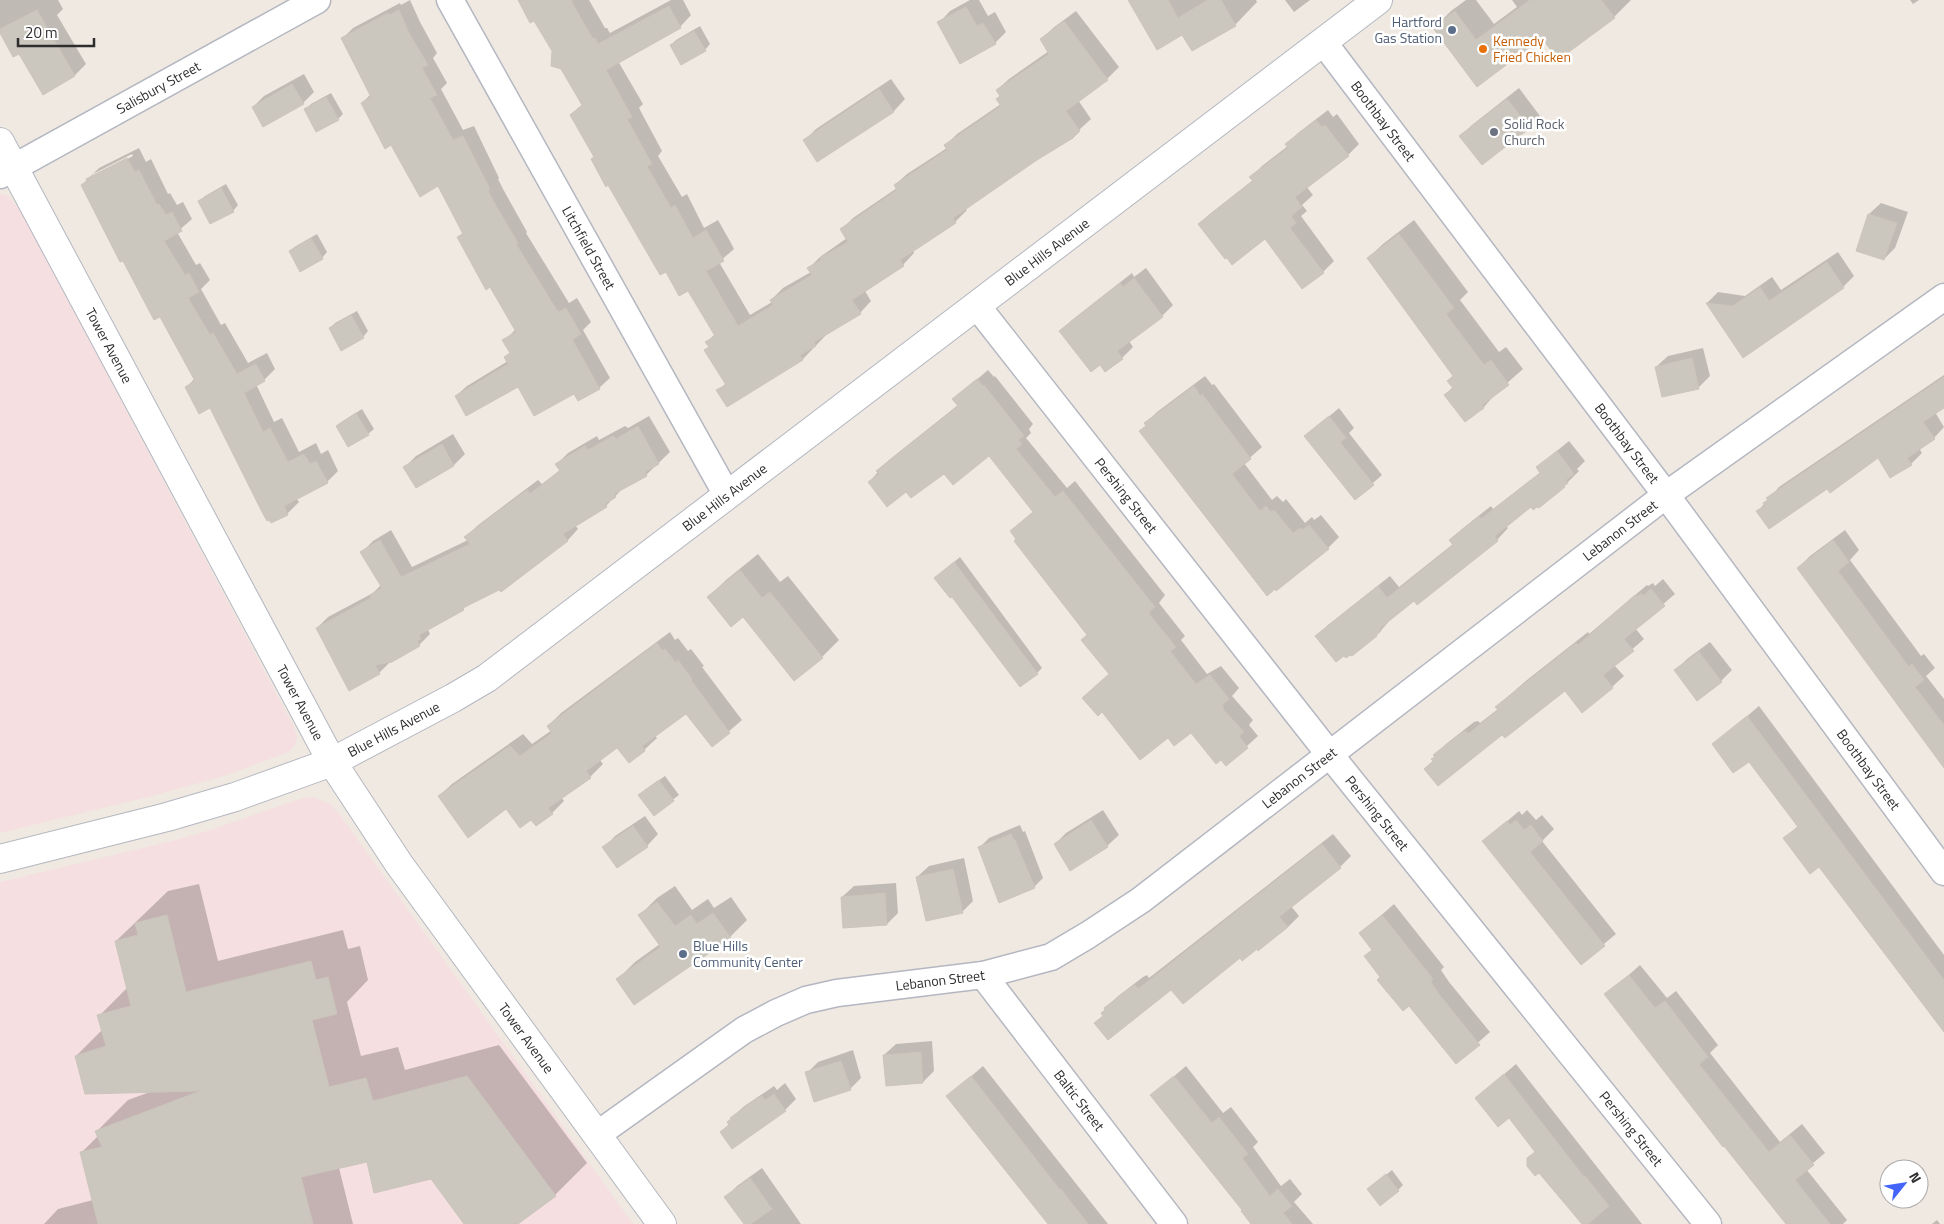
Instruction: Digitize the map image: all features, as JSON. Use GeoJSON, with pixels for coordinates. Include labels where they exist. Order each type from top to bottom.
{"type":"FeatureCollection","features":[{"type":"Feature","properties":{"kind":"main road","name":"Blue Hills Avenue"},"geometry":{"type":"LineString","coordinates":[[0,859],[167,817],[235,797],[332,762],[487,678],[1324,43],[1378,0]]}},
{"type":"Feature","properties":{"kind":"main road","name":"Tower Avenue"},"geometry":{"type":"LineString","coordinates":[[0,142],[7,171],[332,762],[399,864],[662,1224]]}},
{"type":"Feature","properties":{"kind":"street","name":"Salisbury Street"},"geometry":{"type":"LineString","coordinates":[[7,171],[317,0]]}},
{"type":"Feature","properties":{"kind":"street","name":"Litchfield Street"},"geometry":{"type":"LineString","coordinates":[[450,0],[727,495]]}},
{"type":"Feature","properties":{"kind":"street","name":"Boothbay Street"},"geometry":{"type":"LineString","coordinates":[[1324,43],[1666,494],[1944,872]]}},
{"type":"Feature","properties":{"kind":"street","name":"Lebanon Street"},"geometry":{"type":"LineString","coordinates":[[598,1134],[744,1030],[776,1012],[806,1000],[837,993],[983,976],[1051,956],[1088,935],[1141,900],[1666,494],[1944,297]]}},
{"type":"Feature","properties":{"kind":"street","name":"Pershing Street"},"geometry":{"type":"LineString","coordinates":[[977,306],[1330,755],[1708,1224]]}},
{"type":"Feature","properties":{"kind":"street","name":"Baltic Street"},"geometry":{"type":"LineString","coordinates":[[983,976],[1174,1224]]}},
{"type":"Feature","properties":{"kind":"shaded area"},"geometry":{"type":"Polygon","coordinates":[[[0,194],[8,196],[20,210],[294,727],[297,737],[295,745],[289,752],[224,776],[152,796],[0,833],[0,194]]]}},
{"type":"Feature","properties":{"kind":"shaded area"},"geometry":{"type":"Polygon","coordinates":[[[313,797],[330,804],[340,815],[633,1224],[0,1224],[0,882],[176,840],[300,799],[313,797]]]}},
{"type":"Feature","properties":{"kind":"building"},"geometry":{"type":"Polygon","coordinates":[[[518,0],[573,0],[571,1],[593,39],[595,38],[598,44],[669,6],[681,28],[606,70],[632,117],[627,119],[652,164],[647,166],[671,208],[675,205],[693,238],[706,230],[724,261],[706,271],[738,326],[773,305],[770,300],[812,275],[807,268],[848,242],[840,229],[897,190],[894,185],[947,150],[944,145],[1001,106],[996,99],[1000,96],[996,90],[1049,54],[1040,39],[1064,21],[1108,80],[1066,111],[1080,131],[1073,138],[1037,160],[953,218],[956,223],[900,260],[904,266],[852,300],[861,314],[814,342],[816,346],[800,355],[803,360],[727,407],[716,390],[726,385],[704,350],[709,347],[705,342],[715,336],[688,291],[679,296],[666,272],[660,275],[608,185],[606,187],[591,159],[594,157],[570,115],[582,105],[561,69],[551,66],[552,51],[534,21],[530,23],[518,0]]]}},
{"type":"Feature","properties":{"kind":"building"},"geometry":{"type":"Polygon","coordinates":[[[1128,0],[1168,0],[1178,18],[1208,0],[1221,0],[1236,26],[1192,51],[1182,35],[1157,50],[1128,0]]]}},
{"type":"Feature","properties":{"kind":"building"},"geometry":{"type":"Polygon","coordinates":[[[1530,0],[1601,0],[1615,18],[1558,60],[1542,38],[1477,87],[1433,28],[1455,11],[1476,40],[1530,0]]]}},
{"type":"Feature","properties":{"kind":"building"},"geometry":{"type":"Polygon","coordinates":[[[966,7],[977,26],[983,23],[996,44],[960,64],[937,22],[966,7]]]}},
{"type":"Feature","properties":{"kind":"building"},"geometry":{"type":"Polygon","coordinates":[[[37,10],[75,76],[43,95],[19,54],[13,57],[0,33],[0,29],[37,10]]]}},
{"type":"Feature","properties":{"kind":"building"},"geometry":{"type":"Polygon","coordinates":[[[399,10],[409,33],[428,65],[422,68],[437,95],[430,98],[453,140],[463,136],[490,189],[488,190],[492,199],[518,243],[516,244],[558,312],[566,308],[581,334],[573,339],[573,341],[600,389],[578,401],[574,394],[534,416],[518,387],[466,416],[455,396],[508,364],[504,357],[510,353],[502,340],[516,332],[490,287],[486,290],[457,237],[463,234],[438,186],[420,197],[391,145],[385,149],[361,103],[371,97],[341,38],[388,13],[390,15],[399,10]]]}},
{"type":"Feature","properties":{"kind":"building"},"geometry":{"type":"Polygon","coordinates":[[[694,31],[706,51],[681,65],[670,45],[694,31]]]}},
{"type":"Feature","properties":{"kind":"building"},"geometry":{"type":"Polygon","coordinates":[[[292,84],[304,104],[263,127],[252,107],[292,84]]]}},
{"type":"Feature","properties":{"kind":"building"},"geometry":{"type":"Polygon","coordinates":[[[879,89],[894,112],[817,162],[803,140],[879,89]]]}},
{"type":"Feature","properties":{"kind":"building"},"geometry":{"type":"Polygon","coordinates":[[[326,97],[339,120],[316,132],[304,109],[326,97]]]}},
{"type":"Feature","properties":{"kind":"building","name":"Solid Rock Church"},"geometry":{"type":"Polygon","coordinates":[[[1507,99],[1530,128],[1482,165],[1459,136],[1507,99]]]}},
{"type":"Feature","properties":{"kind":"building"},"geometry":{"type":"Polygon","coordinates":[[[1316,120],[1322,127],[1325,125],[1349,156],[1295,197],[1302,207],[1291,216],[1296,223],[1290,228],[1324,273],[1302,289],[1265,239],[1232,265],[1227,258],[1225,259],[1198,224],[1253,181],[1249,177],[1288,148],[1285,144],[1316,120]]]}},
{"type":"Feature","properties":{"kind":"building"},"geometry":{"type":"Polygon","coordinates":[[[127,158],[135,172],[139,170],[157,205],[159,204],[166,215],[172,212],[182,231],[164,241],[185,275],[189,273],[199,292],[188,298],[210,335],[213,333],[237,374],[256,364],[265,381],[244,393],[263,432],[270,428],[288,462],[304,454],[310,464],[316,461],[328,483],[284,506],[288,515],[271,523],[269,520],[267,521],[262,512],[210,408],[199,414],[185,387],[195,381],[160,317],[154,320],[123,261],[120,262],[81,185],[87,181],[86,179],[127,158]]]}},
{"type":"Feature","properties":{"kind":"building"},"geometry":{"type":"Polygon","coordinates":[[[221,188],[234,212],[210,224],[198,201],[221,188]]]}},
{"type":"Feature","properties":{"kind":"building"},"geometry":{"type":"Polygon","coordinates":[[[1868,214],[1897,223],[1884,260],[1856,251],[1868,214]]]}},
{"type":"Feature","properties":{"kind":"building"},"geometry":{"type":"Polygon","coordinates":[[[1399,234],[1454,308],[1446,314],[1484,365],[1491,360],[1509,385],[1482,405],[1484,408],[1465,422],[1444,395],[1453,388],[1447,381],[1453,376],[1367,258],[1399,234]]]}},
{"type":"Feature","properties":{"kind":"building"},"geometry":{"type":"Polygon","coordinates":[[[311,238],[323,259],[300,272],[289,251],[311,238]]]}},
{"type":"Feature","properties":{"kind":"building"},"geometry":{"type":"Polygon","coordinates":[[[1827,262],[1844,288],[1743,358],[1706,303],[1733,306],[1760,287],[1769,301],[1827,262]]]}},
{"type":"Feature","properties":{"kind":"building"},"geometry":{"type":"Polygon","coordinates":[[[1134,278],[1163,317],[1117,351],[1123,359],[1105,372],[1100,365],[1091,372],[1059,331],[1120,283],[1123,287],[1134,278]]]}},
{"type":"Feature","properties":{"kind":"building"},"geometry":{"type":"Polygon","coordinates":[[[351,315],[364,338],[341,351],[329,328],[351,315]]]}},
{"type":"Feature","properties":{"kind":"building"},"geometry":{"type":"Polygon","coordinates":[[[1692,358],[1699,389],[1662,397],[1655,367],[1692,358]]]}},
{"type":"Feature","properties":{"kind":"building"},"geometry":{"type":"Polygon","coordinates":[[[1944,377],[1944,408],[1923,422],[1935,439],[1907,458],[1912,465],[1890,478],[1878,458],[1830,493],[1827,489],[1769,529],[1756,511],[1765,506],[1763,503],[1768,500],[1766,498],[1944,377]]]}},
{"type":"Feature","properties":{"kind":"building"},"geometry":{"type":"Polygon","coordinates":[[[977,379],[984,385],[1024,436],[1018,440],[1022,444],[1016,449],[1055,497],[1063,491],[1155,607],[1149,614],[1176,647],[1170,651],[1196,684],[1210,675],[1229,699],[1222,705],[1224,707],[1222,708],[1244,732],[1239,736],[1248,748],[1226,766],[1221,760],[1216,764],[1191,733],[1174,746],[1168,738],[1140,760],[1102,712],[1098,716],[1082,698],[1109,674],[1081,640],[1087,635],[1014,541],[1016,539],[1010,531],[1033,512],[989,456],[953,485],[944,474],[911,498],[906,492],[887,507],[868,482],[879,474],[876,471],[958,406],[952,399],[977,379]]]}},
{"type":"Feature","properties":{"kind":"building"},"geometry":{"type":"Polygon","coordinates":[[[1194,386],[1251,459],[1232,474],[1260,511],[1266,506],[1271,512],[1274,510],[1293,533],[1309,525],[1329,549],[1267,596],[1139,431],[1146,426],[1144,423],[1194,386]]]}},
{"type":"Feature","properties":{"kind":"building"},"geometry":{"type":"Polygon","coordinates":[[[356,413],[369,435],[348,447],[336,426],[356,413]]]}},
{"type":"Feature","properties":{"kind":"building"},"geometry":{"type":"Polygon","coordinates":[[[1329,416],[1346,438],[1340,442],[1374,485],[1355,500],[1304,436],[1329,416]]]}},
{"type":"Feature","properties":{"kind":"building"},"geometry":{"type":"Polygon","coordinates":[[[638,426],[659,464],[645,472],[647,476],[614,494],[616,497],[605,504],[607,507],[563,534],[568,541],[501,592],[499,590],[463,608],[464,610],[419,635],[421,639],[417,641],[420,646],[392,662],[375,665],[380,674],[349,691],[316,628],[371,598],[370,595],[382,588],[360,552],[380,540],[401,577],[470,544],[464,537],[527,490],[530,494],[560,471],[555,464],[585,446],[588,450],[613,436],[616,439],[638,426]]]}},
{"type":"Feature","properties":{"kind":"building"},"geometry":{"type":"Polygon","coordinates":[[[442,444],[454,466],[416,488],[403,467],[442,444]]]}},
{"type":"Feature","properties":{"kind":"building"},"geometry":{"type":"Polygon","coordinates":[[[1557,451],[1574,474],[1566,480],[1568,483],[1565,487],[1539,508],[1537,507],[1533,510],[1531,507],[1495,536],[1498,541],[1417,605],[1414,601],[1379,629],[1381,631],[1377,636],[1352,656],[1350,655],[1346,658],[1344,656],[1336,662],[1315,636],[1378,586],[1387,598],[1453,545],[1449,540],[1479,516],[1481,519],[1540,473],[1536,467],[1557,451]]]}},
{"type":"Feature","properties":{"kind":"building"},"geometry":{"type":"Polygon","coordinates":[[[1833,540],[1849,562],[1838,571],[1909,667],[1912,664],[1924,680],[1915,687],[1944,725],[1944,768],[1797,568],[1833,540]]]}},
{"type":"Feature","properties":{"kind":"building"},"geometry":{"type":"Polygon","coordinates":[[[954,562],[1038,674],[1020,687],[952,597],[950,598],[934,578],[954,562]]]}},
{"type":"Feature","properties":{"kind":"building"},"geometry":{"type":"Polygon","coordinates":[[[740,570],[762,598],[770,592],[823,658],[794,681],[743,617],[731,627],[707,597],[740,570]]]}},
{"type":"Feature","properties":{"kind":"building"},"geometry":{"type":"Polygon","coordinates":[[[1651,589],[1665,606],[1624,639],[1634,651],[1603,675],[1613,688],[1582,713],[1565,691],[1505,738],[1502,735],[1438,786],[1424,769],[1433,761],[1431,759],[1435,757],[1433,755],[1461,733],[1466,731],[1468,734],[1498,710],[1495,707],[1576,643],[1578,645],[1635,595],[1637,597],[1641,593],[1643,596],[1651,589]]]}},
{"type":"Feature","properties":{"kind":"building"},"geometry":{"type":"Polygon","coordinates":[[[657,643],[662,651],[665,649],[676,663],[678,660],[730,733],[712,747],[686,714],[642,746],[645,751],[629,763],[617,748],[586,771],[591,778],[548,808],[553,814],[536,826],[531,820],[520,828],[506,809],[468,838],[438,796],[510,746],[520,756],[552,733],[547,726],[657,643]]]}},
{"type":"Feature","properties":{"kind":"building"},"geometry":{"type":"Polygon","coordinates":[[[1699,652],[1722,682],[1697,701],[1674,670],[1699,652]]]}},
{"type":"Feature","properties":{"kind":"building"},"geometry":{"type":"Polygon","coordinates":[[[1747,716],[1944,980],[1944,1032],[1819,867],[1810,874],[1783,838],[1798,827],[1749,762],[1733,773],[1712,744],[1747,716]]]}},
{"type":"Feature","properties":{"kind":"building"},"geometry":{"type":"Polygon","coordinates":[[[659,780],[674,801],[654,816],[638,795],[659,780]]]}},
{"type":"Feature","properties":{"kind":"building"},"geometry":{"type":"Polygon","coordinates":[[[1091,820],[1108,847],[1070,871],[1054,844],[1091,820]]]}},
{"type":"Feature","properties":{"kind":"building"},"geometry":{"type":"Polygon","coordinates":[[[1516,820],[1524,830],[1531,825],[1543,841],[1530,852],[1605,946],[1581,965],[1482,841],[1507,821],[1510,825],[1516,820]]]}},
{"type":"Feature","properties":{"kind":"building"},"geometry":{"type":"Polygon","coordinates":[[[633,826],[648,847],[617,868],[602,847],[633,826]]]}},
{"type":"Feature","properties":{"kind":"building"},"geometry":{"type":"Polygon","coordinates":[[[1011,834],[1035,888],[999,903],[978,847],[1011,834]]]}},
{"type":"Feature","properties":{"kind":"building"},"geometry":{"type":"Polygon","coordinates":[[[1322,844],[1341,868],[1279,917],[1288,927],[1258,951],[1257,949],[1242,961],[1240,958],[1183,1004],[1171,990],[1108,1040],[1094,1023],[1103,1016],[1101,1013],[1105,1010],[1104,1008],[1135,985],[1138,989],[1322,844]]]}},
{"type":"Feature","properties":{"kind":"building"},"geometry":{"type":"Polygon","coordinates":[[[953,869],[963,913],[926,921],[916,877],[953,869]]]}},
{"type":"Feature","properties":{"kind":"building"},"geometry":{"type":"Polygon","coordinates":[[[885,893],[887,925],[843,928],[841,897],[885,893]]]}},
{"type":"Feature","properties":{"kind":"building","name":"Blue Hills Community Center"},"geometry":{"type":"Polygon","coordinates":[[[657,902],[675,926],[691,915],[697,924],[713,913],[731,938],[634,1005],[616,979],[659,948],[660,946],[638,915],[657,902]]]}},
{"type":"Feature","properties":{"kind":"building"},"geometry":{"type":"Polygon","coordinates":[[[167,915],[186,992],[311,961],[316,980],[328,977],[337,1014],[312,1020],[329,1087],[366,1078],[373,1101],[467,1076],[556,1196],[518,1224],[464,1224],[431,1179],[374,1193],[367,1162],[301,1177],[313,1224],[98,1224],[80,1152],[102,1147],[95,1131],[200,1091],[85,1094],[75,1056],[106,1046],[97,1015],[131,1006],[115,941],[138,935],[135,923],[167,915]]]}},
{"type":"Feature","properties":{"kind":"building"},"geometry":{"type":"Polygon","coordinates":[[[1382,915],[1433,979],[1431,982],[1438,993],[1480,1045],[1456,1064],[1409,1006],[1403,1011],[1377,980],[1380,977],[1364,956],[1372,950],[1359,933],[1382,915]]]}},
{"type":"Feature","properties":{"kind":"building"},"geometry":{"type":"Polygon","coordinates":[[[1629,975],[1655,1008],[1665,1001],[1708,1057],[1699,1064],[1769,1152],[1790,1135],[1814,1165],[1795,1180],[1830,1224],[1786,1224],[1723,1147],[1604,994],[1629,975]]]}},
{"type":"Feature","properties":{"kind":"building"},"geometry":{"type":"Polygon","coordinates":[[[921,1052],[923,1083],[886,1086],[883,1055],[921,1052]]]}},
{"type":"Feature","properties":{"kind":"building"},"geometry":{"type":"Polygon","coordinates":[[[841,1061],[851,1090],[814,1102],[805,1072],[841,1061]]]}},
{"type":"Feature","properties":{"kind":"building"},"geometry":{"type":"Polygon","coordinates":[[[1504,1074],[1584,1177],[1609,1206],[1588,1224],[1582,1224],[1539,1173],[1535,1176],[1527,1166],[1527,1158],[1535,1152],[1509,1118],[1498,1127],[1475,1098],[1504,1074]]]}},
{"type":"Feature","properties":{"kind":"building"},"geometry":{"type":"Polygon","coordinates":[[[971,1076],[1088,1224],[1048,1224],[946,1096],[971,1076]]]}},
{"type":"Feature","properties":{"kind":"building"},"geometry":{"type":"Polygon","coordinates":[[[1174,1076],[1212,1123],[1219,1117],[1248,1154],[1242,1158],[1270,1196],[1278,1189],[1292,1206],[1283,1213],[1292,1224],[1251,1224],[1242,1210],[1150,1095],[1174,1076]]]}},
{"type":"Feature","properties":{"kind":"building"},"geometry":{"type":"Polygon","coordinates":[[[774,1094],[786,1111],[732,1149],[720,1132],[729,1125],[727,1122],[730,1118],[757,1098],[762,1096],[765,1100],[774,1094]]]}},
{"type":"Feature","properties":{"kind":"building"},"geometry":{"type":"Polygon","coordinates":[[[1386,1174],[1399,1191],[1380,1206],[1367,1189],[1386,1174]]]}},
{"type":"Feature","properties":{"kind":"building"},"geometry":{"type":"Polygon","coordinates":[[[750,1178],[772,1209],[751,1224],[744,1224],[724,1197],[750,1178]]]}},
{"type":"Feature","properties":{"kind":"place","name":"Hartford Gas Station"},"geometry":{"type":"Point","coordinates":[1452,30]}},
{"type":"Feature","properties":{"kind":"place","name":"Kennedy Fried Chicken"},"geometry":{"type":"Point","coordinates":[1483,49]}},
{"type":"Feature","properties":{"kind":"place","name":"Solid Rock Church"},"geometry":{"type":"Point","coordinates":[1494,132]}},
{"type":"Feature","properties":{"kind":"place","name":"Blue Hills Community Center"},"geometry":{"type":"Point","coordinates":[683,954]}}]}
